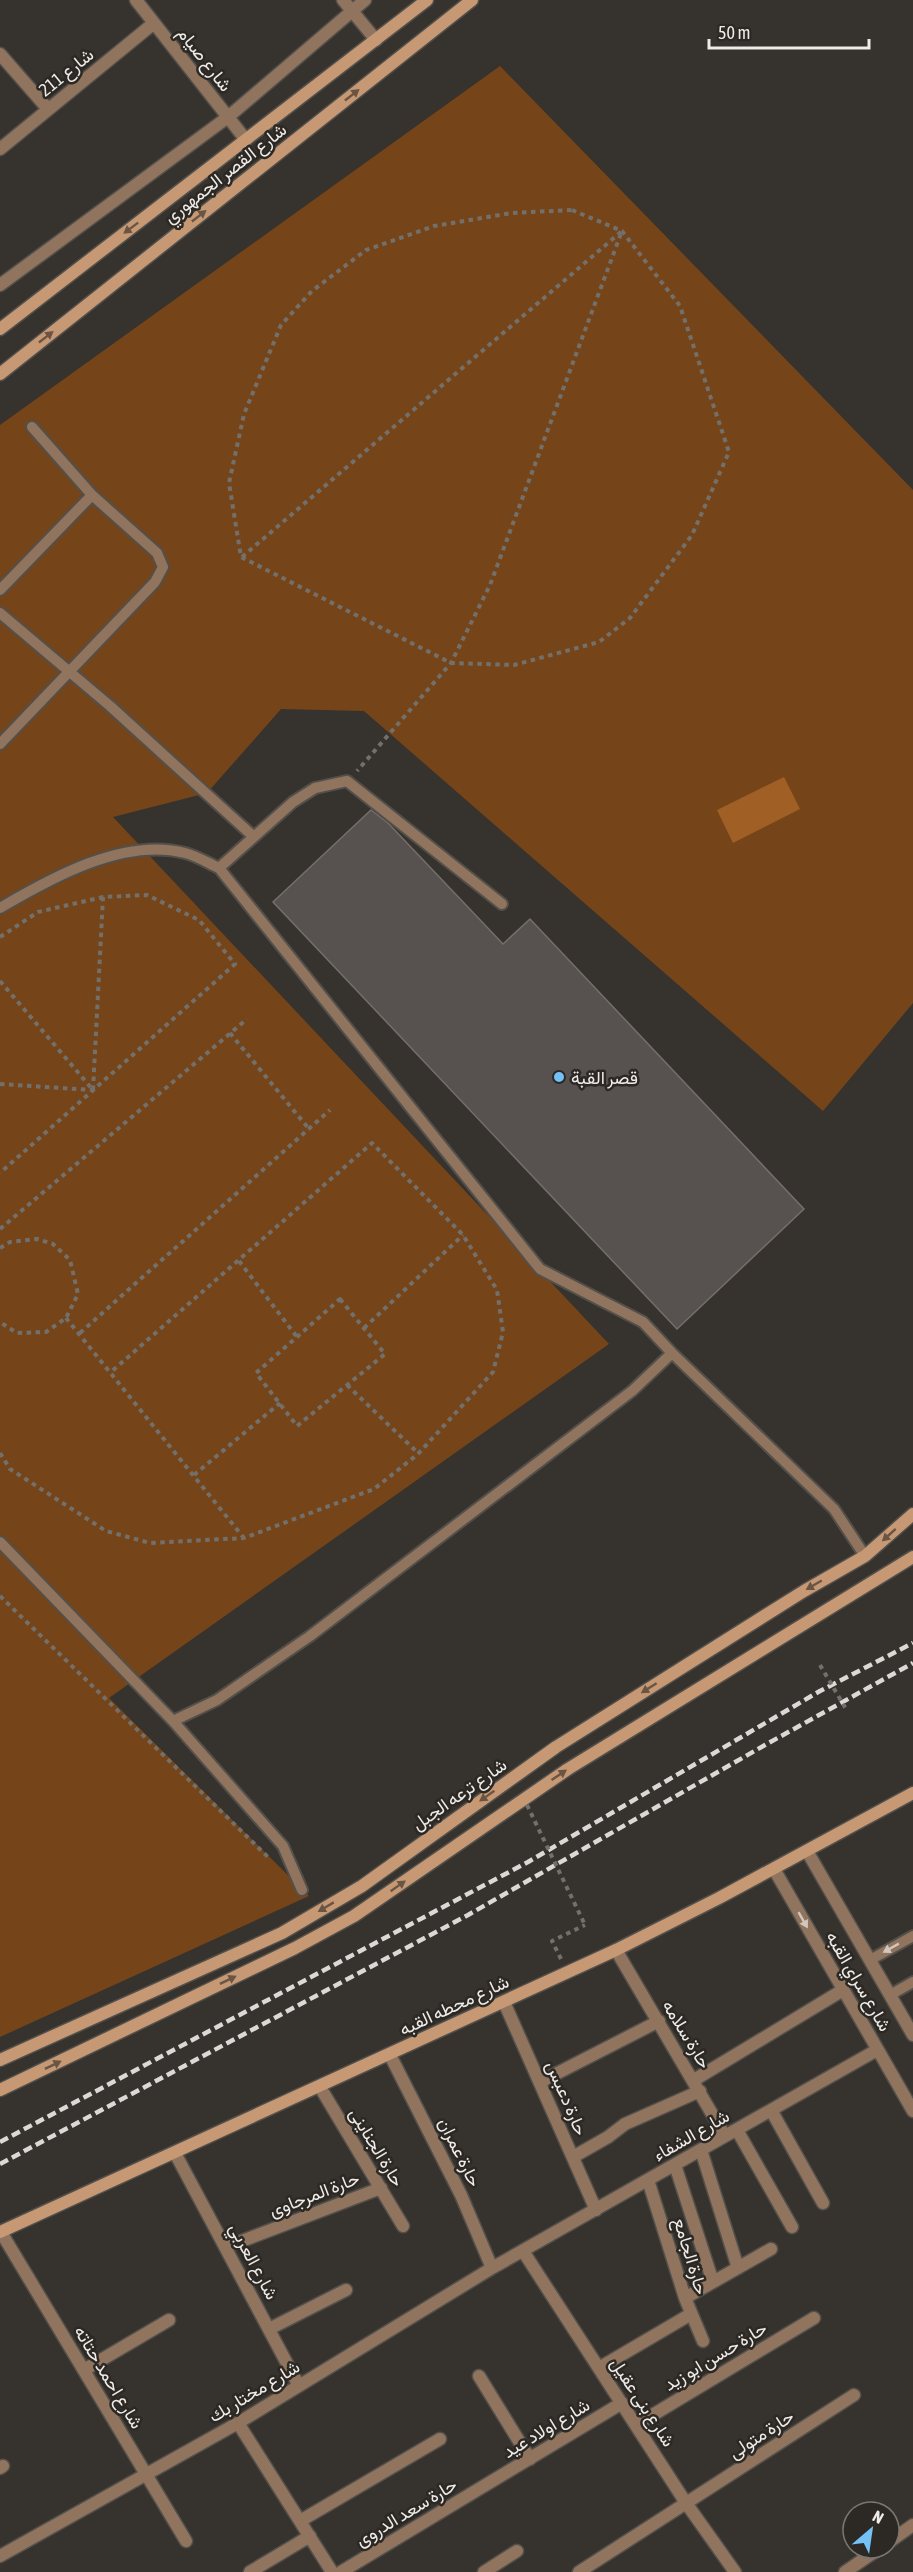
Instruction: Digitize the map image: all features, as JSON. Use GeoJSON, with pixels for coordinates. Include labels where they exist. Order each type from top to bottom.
{"type":"FeatureCollection","features":[{"type":"Feature","properties":{"kind":"main road","name":"شارع القصر الجمهوري"},"geometry":{"type":"LineString","coordinates":[[0,328],[427,0]]}},
{"type":"Feature","properties":{"kind":"main road","name":"شارع القصر الجمهوري"},"geometry":{"type":"LineString","coordinates":[[0,374],[472,0]]}},
{"type":"Feature","properties":{"kind":"main road","name":"شارع ترعه الجبل"},"geometry":{"type":"LineString","coordinates":[[0,2060],[282,1933],[322,1910],[362,1886],[556,1747],[804,1591],[865,1556],[913,1514]]}},
{"type":"Feature","properties":{"kind":"main road"},"geometry":{"type":"LineString","coordinates":[[879,1576],[913,1547]]}},
{"type":"Feature","properties":{"kind":"main road"},"geometry":{"type":"LineString","coordinates":[[0,2090],[296,1948],[354,1916],[568,1769],[913,1557]]}},
{"type":"Feature","properties":{"kind":"main road","name":"شارع محطه القبه"},"geometry":{"type":"LineString","coordinates":[[1,2232],[616,1950],[774,1869],[913,1793]]}},
{"type":"Feature","properties":{"kind":"street","name":"شارع صيام"},"geometry":{"type":"LineString","coordinates":[[136,0],[246,140]]}},
{"type":"Feature","properties":{"kind":"street"},"geometry":{"type":"LineString","coordinates":[[343,0],[376,40]]}},
{"type":"Feature","properties":{"kind":"street"},"geometry":{"type":"LineString","coordinates":[[0,285],[228,117],[365,0]]}},
{"type":"Feature","properties":{"kind":"street","name":"شارع 211"},"geometry":{"type":"LineString","coordinates":[[0,149],[154,23]]}},
{"type":"Feature","properties":{"kind":"street"},"geometry":{"type":"LineString","coordinates":[[0,54],[48,110]]}},
{"type":"Feature","properties":{"kind":"street","name":"شارع سراي القبه"},"geometry":{"type":"LineString","coordinates":[[807,1851],[913,2035]]}},
{"type":"Feature","properties":{"kind":"street","name":"شارع سراي القبه"},"geometry":{"type":"LineString","coordinates":[[774,1869],[913,2111]]}},
{"type":"Feature","properties":{"kind":"street","name":"حارة سلامه"},"geometry":{"type":"LineString","coordinates":[[616,1950],[725,2136]]}},
{"type":"Feature","properties":{"kind":"street"},"geometry":{"type":"LineString","coordinates":[[573,2157],[608,2137],[625,2124],[697,2086],[843,1990]]}},
{"type":"Feature","properties":{"kind":"street","name":"حارة دعبس"},"geometry":{"type":"LineString","coordinates":[[504,2002],[596,2210]]}},
{"type":"Feature","properties":{"kind":"street"},"geometry":{"type":"LineString","coordinates":[[540,2082],[659,2021]]}},
{"type":"Feature","properties":{"kind":"street","name":"شارع الشفاء"},"geometry":{"type":"LineString","coordinates":[[523,2251],[877,2050]]}},
{"type":"Feature","properties":{"kind":"street","name":"حارة عمران"},"geometry":{"type":"LineString","coordinates":[[390,2055],[451,2175],[492,2268]]}},
{"type":"Feature","properties":{"kind":"street","name":"حارة الجناينى"},"geometry":{"type":"LineString","coordinates":[[320,2087],[404,2226]]}},
{"type":"Feature","properties":{"kind":"street"},"geometry":{"type":"LineString","coordinates":[[771,2110],[824,2203]]}},
{"type":"Feature","properties":{"kind":"street"},"geometry":{"type":"LineString","coordinates":[[737,2130],[792,2227]]}},
{"type":"Feature","properties":{"kind":"street"},"geometry":{"type":"LineString","coordinates":[[701,2150],[738,2268]]}},
{"type":"Feature","properties":{"kind":"street","name":"شارع العربي"},"geometry":{"type":"LineString","coordinates":[[175,2153],[299,2386]]}},
{"type":"Feature","properties":{"kind":"street"},"geometry":{"type":"LineString","coordinates":[[675,2165],[713,2282]]}},
{"type":"Feature","properties":{"kind":"street","name":"حارة الجامع"},"geometry":{"type":"LineString","coordinates":[[648,2180],[685,2298],[703,2341]]}},
{"type":"Feature","properties":{"kind":"street","name":"حارة المرجاوى"},"geometry":{"type":"LineString","coordinates":[[226,2247],[381,2188]]}},
{"type":"Feature","properties":{"kind":"street","name":"شارع احمد حتاته"},"geometry":{"type":"LineString","coordinates":[[1,2232],[186,2541]]}},
{"type":"Feature","properties":{"kind":"street"},"geometry":{"type":"LineString","coordinates":[[685,2298],[771,2249]]}},
{"type":"Feature","properties":{"kind":"street","name":"شارع مختار بك"},"geometry":{"type":"LineString","coordinates":[[0,2556],[238,2423],[523,2251]]}},
{"type":"Feature","properties":{"kind":"street","name":"شارع بنى عقيل"},"geometry":{"type":"LineString","coordinates":[[523,2251],[687,2503],[735,2572]]}},
{"type":"Feature","properties":{"kind":"street"},"geometry":{"type":"LineString","coordinates":[[269,2329],[346,2289]]}},
{"type":"Feature","properties":{"kind":"street"},"geometry":{"type":"LineString","coordinates":[[599,2368],[691,2314]]}},
{"type":"Feature","properties":{"kind":"street","name":"حارة حسن ابو زيد"},"geometry":{"type":"LineString","coordinates":[[636,2425],[813,2318]]}},
{"type":"Feature","properties":{"kind":"street"},"geometry":{"type":"LineString","coordinates":[[84,2370],[169,2320]]}},
{"type":"Feature","properties":{"kind":"street"},"geometry":{"type":"LineString","coordinates":[[479,2376],[530,2458]]}},
{"type":"Feature","properties":{"kind":"street","name":"حارة متولى"},"geometry":{"type":"LineString","coordinates":[[579,2572],[854,2395]]}},
{"type":"Feature","properties":{"kind":"street","name":"شارع اولاد عيد"},"geometry":{"type":"LineString","coordinates":[[489,2483],[622,2403]]}},
{"type":"Feature","properties":{"kind":"street"},"geometry":{"type":"LineString","coordinates":[[238,2423],[332,2572]]}},
{"type":"Feature","properties":{"kind":"street"},"geometry":{"type":"LineString","coordinates":[[300,2521],[440,2439]]}},
{"type":"Feature","properties":{"kind":"street","name":"حارة سعد الدروى"},"geometry":{"type":"LineString","coordinates":[[341,2572],[489,2483]]}},
{"type":"Feature","properties":{"kind":"street"},"geometry":{"type":"LineString","coordinates":[[250,2572],[310,2536]]}},
{"type":"Feature","properties":{"kind":"street"},"geometry":{"type":"LineString","coordinates":[[484,2572],[517,2551]]}},
{"type":"Feature","properties":{"kind":"street"},"geometry":{"type":"LineString","coordinates":[[845,2572],[862,2560]]}},
{"type":"Feature","properties":{"kind":"lane"},"geometry":{"type":"LineString","coordinates":[[1,740],[70,672],[155,582],[163,567],[157,553],[92,495],[32,427]]}},
{"type":"Feature","properties":{"kind":"lane"},"geometry":{"type":"LineString","coordinates":[[0,590],[92,495]]}},
{"type":"Feature","properties":{"kind":"lane"},"geometry":{"type":"LineString","coordinates":[[0,613],[70,672],[254,837]]}},
{"type":"Feature","properties":{"kind":"lane"},"geometry":{"type":"LineString","coordinates":[[219,868],[293,802],[315,788],[347,781],[502,904]]}},
{"type":"Feature","properties":{"kind":"lane"},"geometry":{"type":"LineString","coordinates":[[0,908],[89,862],[118,855],[148,850],[185,853],[219,868],[540,1269],[643,1322],[672,1353],[834,1509],[865,1556]]}},
{"type":"Feature","properties":{"kind":"lane"},"geometry":{"type":"LineString","coordinates":[[173,1721],[217,1700],[310,1636],[632,1391],[672,1353]]}},
{"type":"Feature","properties":{"kind":"lane"},"geometry":{"type":"LineString","coordinates":[[0,1542],[173,1721],[284,1846],[302,1890]]}},
{"type":"Feature","properties":{"kind":"lane"},"geometry":{"type":"LineString","coordinates":[[870,1960],[913,1936]]}},
{"type":"Feature","properties":{"kind":"lane"},"geometry":{"type":"LineString","coordinates":[[890,1995],[913,1982]]}},
{"type":"Feature","properties":{"kind":"path"},"geometry":{"type":"LineString","coordinates":[[572,210],[622,231],[680,306],[729,452],[692,535],[630,618],[599,642],[514,665],[451,663],[241,557],[229,483],[244,414],[281,325],[312,291],[366,250],[434,226],[511,213],[572,210]]}},
{"type":"Feature","properties":{"kind":"path"},"geometry":{"type":"LineString","coordinates":[[241,557],[622,231]]}},
{"type":"Feature","properties":{"kind":"path"},"geometry":{"type":"LineString","coordinates":[[347,781],[451,663],[490,585],[622,231]]}},
{"type":"Feature","properties":{"kind":"path"},"geometry":{"type":"LineString","coordinates":[[0,937],[38,912],[103,897],[147,895],[199,920],[235,964],[0,1173]]}},
{"type":"Feature","properties":{"kind":"path"},"geometry":{"type":"LineString","coordinates":[[93,1090],[103,897]]}},
{"type":"Feature","properties":{"kind":"path"},"geometry":{"type":"LineString","coordinates":[[0,981],[93,1090]]}},
{"type":"Feature","properties":{"kind":"path"},"geometry":{"type":"LineString","coordinates":[[0,1229],[247,1019]]}},
{"type":"Feature","properties":{"kind":"path"},"geometry":{"type":"LineString","coordinates":[[230,1034],[309,1129]]}},
{"type":"Feature","properties":{"kind":"path"},"geometry":{"type":"LineString","coordinates":[[0,1084],[93,1090]]}},
{"type":"Feature","properties":{"kind":"path"},"geometry":{"type":"LineString","coordinates":[[80,1333],[330,1110]]}},
{"type":"Feature","properties":{"kind":"path"},"geometry":{"type":"LineString","coordinates":[[0,1453],[10,1469],[106,1531],[150,1543],[244,1538],[374,1489],[418,1454],[493,1372],[503,1332],[497,1290],[463,1235],[372,1143],[111,1372]]}},
{"type":"Feature","properties":{"kind":"path"},"geometry":{"type":"LineString","coordinates":[[364,1328],[463,1235]]}},
{"type":"Feature","properties":{"kind":"path"},"geometry":{"type":"LineString","coordinates":[[0,1248],[10,1242],[37,1239],[53,1244],[70,1260],[78,1294],[66,1318],[46,1332],[17,1333],[0,1322]]}},
{"type":"Feature","properties":{"kind":"path"},"geometry":{"type":"LineString","coordinates":[[239,1261],[297,1337]]}},
{"type":"Feature","properties":{"kind":"path"},"geometry":{"type":"LineString","coordinates":[[340,1299],[364,1328],[385,1354],[297,1426],[256,1373],[340,1299]]}},
{"type":"Feature","properties":{"kind":"path"},"geometry":{"type":"LineString","coordinates":[[66,1318],[244,1538]]}},
{"type":"Feature","properties":{"kind":"path"},"geometry":{"type":"LineString","coordinates":[[347,1385],[418,1454]]}},
{"type":"Feature","properties":{"kind":"path"},"geometry":{"type":"LineString","coordinates":[[194,1475],[280,1403]]}},
{"type":"Feature","properties":{"kind":"path"},"geometry":{"type":"LineString","coordinates":[[0,1596],[277,1866]]}},
{"type":"Feature","properties":{"kind":"path"},"geometry":{"type":"LineString","coordinates":[[820,1665],[846,1709]]}},
{"type":"Feature","properties":{"kind":"path"},"geometry":{"type":"LineString","coordinates":[[527,1805],[585,1925],[552,1941]]}},
{"type":"Feature","properties":{"kind":"shaded area"},"geometry":{"type":"Polygon","coordinates":[[[500,66],[913,490],[913,1003],[823,1111],[364,711],[281,709],[207,793],[113,817],[609,1344],[109,1698],[309,1896],[0,2037],[0,425],[500,66]]]}},
{"type":"Feature","properties":{"kind":"shaded area"},"geometry":{"type":"Polygon","coordinates":[[[784,777],[800,809],[733,843],[717,810],[784,777]]]}},
{"type":"Feature","properties":{"kind":"building","name":"قصر القبة"},"geometry":{"type":"Polygon","coordinates":[[[371,810],[388,823],[503,944],[530,919],[804,1209],[677,1329],[273,902],[371,810]]]}},
{"type":"Feature","properties":{"kind":"railway"},"geometry":{"type":"LineString","coordinates":[[0,2142],[528,1862],[820,1691],[913,1643]]}},
{"type":"Feature","properties":{"kind":"railway"},"geometry":{"type":"LineString","coordinates":[[0,2164],[468,1915],[913,1663]]}},
{"type":"Feature","properties":{"kind":"place","name":"قصر القبة"},"geometry":{"type":"Point","coordinates":[559,1077]}}]}
